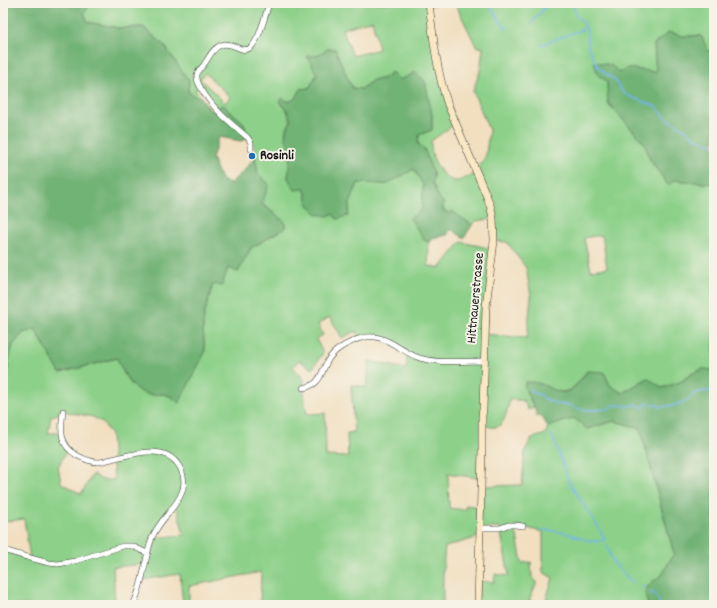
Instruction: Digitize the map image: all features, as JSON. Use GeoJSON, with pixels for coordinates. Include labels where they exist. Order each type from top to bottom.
{"type":"FeatureCollection","features":[{"type":"Feature","properties":{"kind":"street"},"geometry":{"type":"LineString","coordinates":[[251,149],[248,138],[215,108],[200,87],[196,76],[206,63],[211,52],[218,46],[227,44],[243,50],[252,47],[256,41],[269,3]]}},
{"type":"Feature","properties":{"kind":"street","name":"Hittnauerstrasse"},"geometry":{"type":"LineString","coordinates":[[429,3],[443,90],[487,197],[493,219],[494,241],[486,307],[478,605]]}},
{"type":"Feature","properties":{"kind":"street"},"geometry":{"type":"LineString","coordinates":[[303,388],[313,385],[319,379],[328,360],[339,348],[365,337],[377,336],[409,354],[422,359],[434,361],[484,361]]}},
{"type":"Feature","properties":{"kind":"street"},"geometry":{"type":"LineString","coordinates":[[63,411],[61,432],[63,440],[73,453],[90,462],[99,462],[141,452],[153,452],[168,455],[175,460],[180,467],[184,482],[182,493],[156,528],[147,553],[141,584],[133,605]]}},
{"type":"Feature","properties":{"kind":"street"},"geometry":{"type":"LineString","coordinates":[[480,528],[500,528],[508,525],[523,526]]}},
{"type":"Feature","properties":{"kind":"street"},"geometry":{"type":"LineString","coordinates":[[3,550],[49,563],[58,564],[75,561],[123,546],[132,546],[147,553]]}},
{"type":"Feature","properties":{"kind":"green space"},"geometry":{"type":"Polygon","coordinates":[[[3,3],[86,3],[90,5],[84,13],[88,22],[118,28],[143,27],[164,45],[189,81],[188,92],[196,97],[199,95],[211,111],[223,105],[244,123],[248,138],[241,141],[219,137],[212,158],[221,179],[229,184],[243,172],[255,157],[258,174],[269,184],[262,204],[285,222],[285,228],[251,248],[238,272],[228,268],[222,286],[213,284],[204,315],[203,330],[205,352],[179,403],[167,395],[146,394],[134,387],[126,376],[117,358],[60,373],[35,329],[23,333],[13,345],[8,363],[7,386],[3,386],[3,3]]]}},
{"type":"Feature","properties":{"kind":"green space"},"geometry":{"type":"Polygon","coordinates":[[[86,3],[439,3],[429,6],[439,71],[456,123],[431,141],[431,149],[434,160],[445,176],[456,181],[477,173],[475,168],[480,166],[486,155],[489,130],[473,91],[480,71],[483,48],[476,46],[455,3],[714,3],[714,51],[708,51],[701,36],[683,36],[669,33],[654,44],[656,72],[632,69],[622,79],[598,75],[607,81],[608,103],[645,144],[650,160],[668,185],[675,180],[714,184],[714,370],[703,369],[693,373],[680,382],[662,388],[648,378],[622,393],[587,371],[577,384],[565,392],[560,392],[540,384],[529,398],[534,407],[528,410],[524,401],[510,399],[504,420],[499,426],[493,427],[483,425],[482,479],[448,473],[449,508],[465,510],[466,505],[480,507],[481,486],[522,485],[525,451],[531,439],[545,434],[548,427],[574,418],[587,429],[614,421],[640,428],[674,554],[662,575],[649,585],[645,593],[648,605],[544,605],[553,578],[543,572],[543,532],[515,525],[522,563],[531,562],[532,577],[537,582],[529,600],[542,605],[478,605],[479,581],[494,582],[495,574],[509,576],[500,528],[480,528],[479,537],[445,547],[443,568],[443,605],[260,605],[261,572],[189,586],[189,605],[183,605],[180,574],[142,580],[145,564],[113,567],[115,603],[119,605],[3,605],[3,550],[30,558],[24,519],[3,522],[3,386],[7,386],[8,363],[13,345],[23,333],[35,329],[60,373],[117,358],[125,376],[153,395],[167,395],[179,402],[205,352],[203,330],[204,315],[213,284],[228,268],[238,271],[251,248],[285,228],[285,222],[262,204],[254,146],[248,138],[215,108],[200,87],[195,90],[199,95],[196,97],[188,92],[189,81],[164,45],[143,27],[118,28],[88,22],[84,13],[90,5],[86,3]],[[372,20],[342,29],[353,56],[379,49],[372,20]],[[328,49],[316,56],[317,74],[309,88],[301,89],[293,100],[279,101],[287,110],[291,121],[285,132],[287,140],[292,148],[288,178],[304,189],[309,205],[327,216],[333,214],[348,216],[350,203],[358,183],[387,184],[414,169],[423,185],[422,210],[424,240],[429,242],[428,266],[440,268],[461,242],[493,249],[485,334],[527,338],[531,296],[526,268],[507,242],[494,241],[493,219],[475,221],[472,225],[452,212],[450,214],[443,210],[443,202],[439,198],[432,182],[434,176],[424,148],[418,144],[419,135],[432,130],[432,115],[425,81],[416,73],[400,80],[392,72],[382,79],[373,80],[361,89],[352,88],[335,49],[328,49]],[[205,73],[200,79],[225,103],[230,97],[205,73]],[[602,235],[584,238],[591,270],[607,268],[602,235]],[[330,317],[318,324],[323,335],[316,339],[323,353],[312,369],[299,360],[293,367],[304,379],[307,414],[325,413],[326,456],[348,457],[347,433],[354,432],[351,385],[367,387],[369,361],[406,369],[407,355],[409,354],[377,336],[359,339],[356,331],[342,338],[330,317]],[[63,411],[51,417],[48,433],[61,433],[68,448],[58,467],[61,483],[81,494],[93,474],[102,480],[114,480],[111,435],[103,423],[93,417],[63,411]],[[176,504],[152,538],[184,535],[176,504]]]}},
{"type":"Feature","properties":{"kind":"green space"},"geometry":{"type":"Polygon","coordinates":[[[669,32],[683,36],[701,36],[708,51],[714,51],[714,184],[675,180],[668,185],[650,160],[645,144],[608,103],[607,81],[598,75],[594,62],[611,65],[620,73],[627,68],[656,72],[654,44],[669,32]]]}},
{"type":"Feature","properties":{"kind":"green space"},"geometry":{"type":"Polygon","coordinates":[[[328,49],[335,49],[352,88],[361,89],[373,80],[382,79],[392,72],[400,80],[416,72],[425,81],[432,115],[432,130],[419,135],[418,144],[424,148],[434,176],[432,183],[439,198],[443,202],[443,210],[450,214],[452,211],[472,225],[464,238],[451,229],[447,235],[432,238],[429,242],[424,240],[410,218],[422,210],[423,185],[414,169],[387,184],[358,183],[350,203],[348,216],[337,219],[333,214],[327,216],[317,214],[308,205],[304,189],[295,190],[288,178],[291,148],[285,135],[291,121],[287,110],[279,101],[282,98],[289,102],[296,98],[301,89],[309,88],[317,74],[307,56],[316,56],[328,49]]]}},
{"type":"Feature","properties":{"kind":"green space"},"geometry":{"type":"Polygon","coordinates":[[[703,369],[714,370],[714,605],[648,605],[645,593],[646,589],[652,582],[662,575],[674,554],[640,428],[614,421],[587,429],[574,418],[548,427],[542,417],[536,416],[534,406],[526,392],[525,382],[537,383],[559,392],[566,392],[579,382],[587,371],[604,372],[610,385],[622,393],[648,378],[662,388],[680,382],[693,373],[703,369]]]}},
{"type":"Feature","properties":{"kind":"waterway"},"geometry":{"type":"LineString","coordinates":[[312,8],[320,3]]}},
{"type":"Feature","properties":{"kind":"waterway"},"geometry":{"type":"LineString","coordinates":[[487,3],[507,30]]}},
{"type":"Feature","properties":{"kind":"waterway"},"geometry":{"type":"LineString","coordinates":[[539,3],[544,7]]}},
{"type":"Feature","properties":{"kind":"waterway"},"geometry":{"type":"LineString","coordinates":[[531,24],[545,7],[554,3]]}},
{"type":"Feature","properties":{"kind":"waterway"},"geometry":{"type":"LineString","coordinates":[[573,3],[576,16],[584,23],[587,31],[588,47],[598,67],[614,79],[626,95],[657,107],[666,117],[696,138],[712,144],[714,143]]}},
{"type":"Feature","properties":{"kind":"waterway"},"geometry":{"type":"LineString","coordinates":[[541,45],[586,28]]}},
{"type":"Feature","properties":{"kind":"waterway"},"geometry":{"type":"LineString","coordinates":[[714,86],[714,96]]}},
{"type":"Feature","properties":{"kind":"waterway"},"geometry":{"type":"LineString","coordinates":[[714,106],[714,112]]}},
{"type":"Feature","properties":{"kind":"waterway"},"geometry":{"type":"LineString","coordinates":[[530,389],[534,393],[541,395],[545,399],[554,402],[555,404],[570,405],[574,408],[589,410],[608,409],[614,405],[629,406],[636,404],[644,407],[647,403],[653,405],[657,404],[660,407],[676,405],[686,401],[694,394],[714,390]]}},
{"type":"Feature","properties":{"kind":"waterway"},"geometry":{"type":"LineString","coordinates":[[543,530],[563,532],[590,541],[605,540],[599,528],[569,482],[551,434]]}},
{"type":"Feature","properties":{"kind":"waterway"},"geometry":{"type":"LineString","coordinates":[[607,546],[612,560],[633,583]]}},
{"type":"Feature","properties":{"kind":"waterway"},"geometry":{"type":"LineString","coordinates":[[651,592],[657,597],[659,605]]}},
{"type":"Feature","properties":{"kind":"place","name":"Rosinli"},"geometry":{"type":"Point","coordinates":[252,156]}}]}
